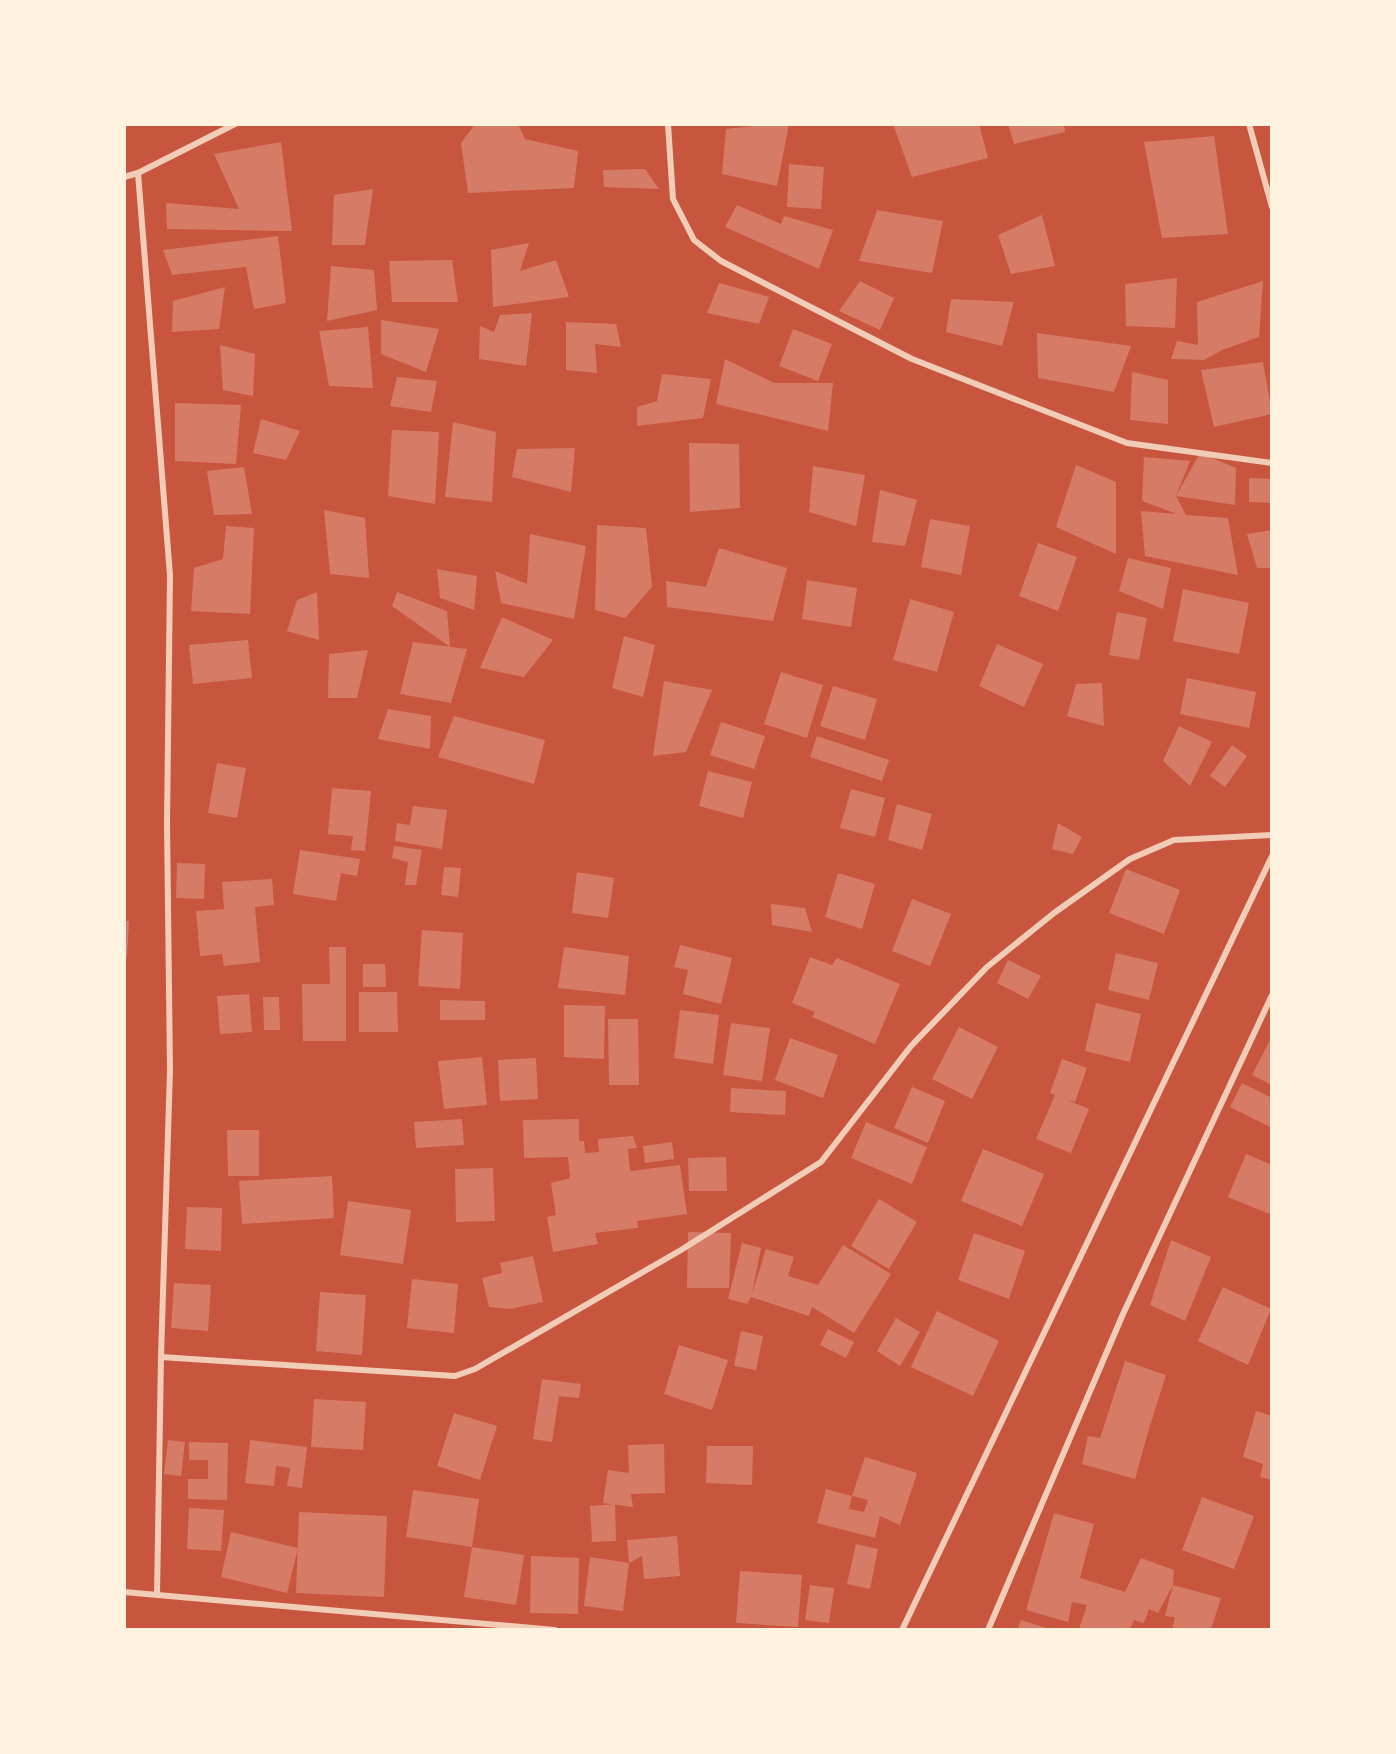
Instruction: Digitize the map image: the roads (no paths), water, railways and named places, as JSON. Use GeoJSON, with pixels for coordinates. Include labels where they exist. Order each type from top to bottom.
{"type":"FeatureCollection","features":[{"type":"Feature","properties":{"kind":"street"},"geometry":{"type":"LineString","coordinates":[[124,177],[138,173],[235,124]]}},
{"type":"Feature","properties":{"kind":"street"},"geometry":{"type":"LineString","coordinates":[[668,124],[674,199],[694,240],[721,261],[912,359],[1128,443],[1272,463]]}},
{"type":"Feature","properties":{"kind":"street"},"geometry":{"type":"LineString","coordinates":[[1249,124],[1272,207]]}},
{"type":"Feature","properties":{"kind":"street"},"geometry":{"type":"LineString","coordinates":[[138,173],[170,575],[167,823],[170,1070],[161,1358],[157,1594]]}},
{"type":"Feature","properties":{"kind":"street"},"geometry":{"type":"LineString","coordinates":[[161,1358],[455,1376],[474,1369],[681,1250],[821,1162],[911,1046],[987,968],[1054,913],[1130,859],[1174,840],[1272,835]]}},
{"type":"Feature","properties":{"kind":"street"},"geometry":{"type":"LineString","coordinates":[[902,1629],[1272,856]]}},
{"type":"Feature","properties":{"kind":"street"},"geometry":{"type":"LineString","coordinates":[[988,1629],[1123,1314],[1272,994]]}},
{"type":"Feature","properties":{"kind":"street"},"geometry":{"type":"LineString","coordinates":[[124,1592],[555,1629]]}}]}
